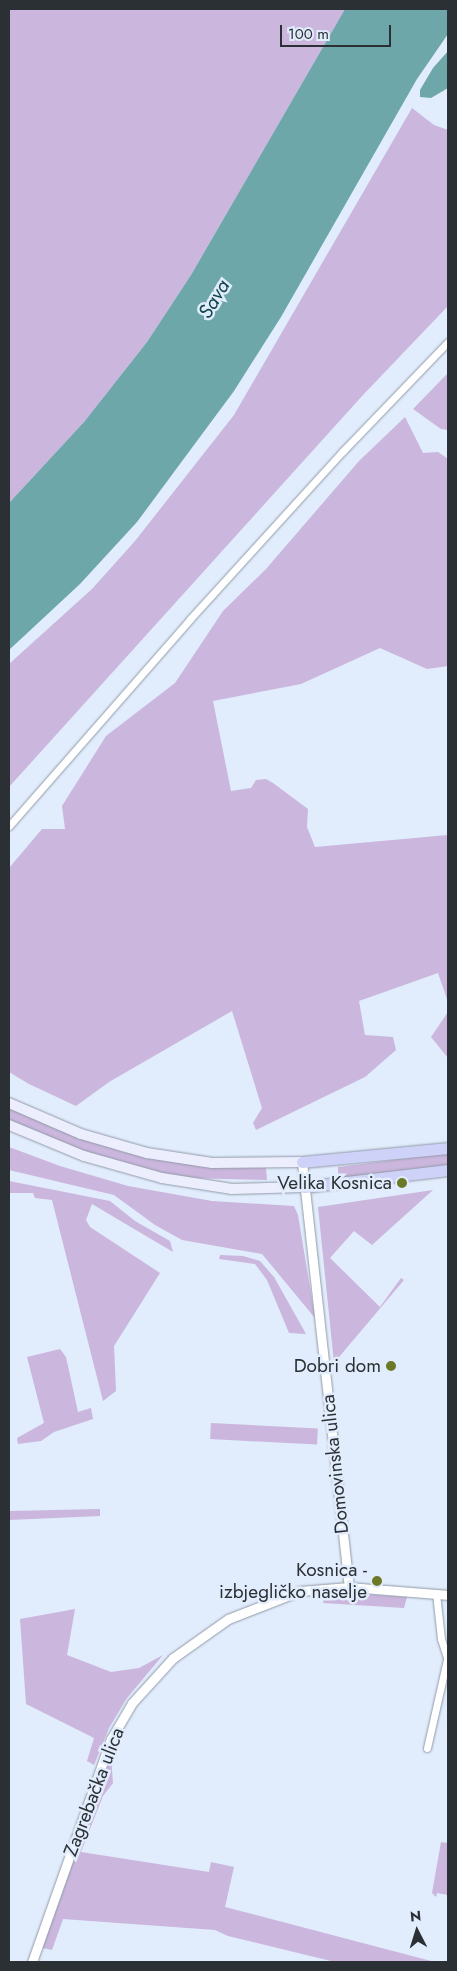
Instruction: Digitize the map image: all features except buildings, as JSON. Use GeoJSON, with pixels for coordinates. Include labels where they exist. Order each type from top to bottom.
{"type":"FeatureCollection","features":[{"type":"Feature","properties":{"kind":"highway"},"geometry":{"type":"LineString","coordinates":[[302,1162],[448,1148]]}},
{"type":"Feature","properties":{"kind":"highway"},"geometry":{"type":"LineString","coordinates":[[304,1187],[448,1170]]}},
{"type":"Feature","properties":{"kind":"main road"},"geometry":{"type":"LineString","coordinates":[[9,1103],[81,1134],[147,1153],[212,1163],[302,1162]]}},
{"type":"Feature","properties":{"kind":"main road"},"geometry":{"type":"LineString","coordinates":[[9,1125],[84,1156],[162,1178],[232,1188],[304,1187]]}},
{"type":"Feature","properties":{"kind":"street"},"geometry":{"type":"LineString","coordinates":[[9,826],[89,731],[210,597],[448,342]]}},
{"type":"Feature","properties":{"kind":"street","name":"Domovinska ulica"},"geometry":{"type":"LineString","coordinates":[[302,1162],[349,1587]]}},
{"type":"Feature","properties":{"kind":"street","name":"Zagrebačka ulica"},"geometry":{"type":"LineString","coordinates":[[32,1962],[107,1748],[132,1703],[155,1675],[191,1642],[244,1611],[300,1591],[349,1587],[448,1595]]}},
{"type":"Feature","properties":{"kind":"street"},"geometry":{"type":"LineString","coordinates":[[426,1748],[448,1660],[438,1624],[436,1593]]}},
{"type":"Feature","properties":{"kind":"shaded area"},"geometry":{"type":"Polygon","coordinates":[[[9,9],[345,9],[191,275],[147,342],[84,422],[9,503],[9,9]]]}},
{"type":"Feature","properties":{"kind":"shaded area"},"geometry":{"type":"Polygon","coordinates":[[[412,108],[434,125],[448,130],[448,306],[363,395],[9,787],[9,664],[92,589],[135,541],[234,415],[412,108]]]}},
{"type":"Feature","properties":{"kind":"shaded area"},"geometry":{"type":"Polygon","coordinates":[[[448,373],[448,430],[441,429],[413,409],[448,373]]]}},
{"type":"Feature","properties":{"kind":"shaded area"},"geometry":{"type":"Polygon","coordinates":[[[405,417],[423,453],[438,452],[448,459],[448,666],[427,669],[380,648],[301,684],[213,701],[231,791],[251,788],[256,780],[266,779],[273,783],[308,809],[307,827],[315,847],[448,835],[448,1002],[438,973],[359,1001],[365,1035],[393,1037],[396,1050],[365,1077],[256,1130],[253,1123],[262,1108],[232,1011],[109,1082],[76,1106],[29,1084],[9,1072],[9,868],[42,829],[65,829],[62,806],[106,736],[175,683],[223,611],[266,569],[359,461],[405,417]]]}},
{"type":"Feature","properties":{"kind":"shaded area"},"geometry":{"type":"Polygon","coordinates":[[[448,1012],[448,1058],[431,1037],[448,1012]]]}},
{"type":"Feature","properties":{"kind":"shaded area"},"geometry":{"type":"Polygon","coordinates":[[[9,1107],[53,1128],[123,1152],[199,1166],[266,1168],[267,1180],[187,1178],[157,1173],[71,1147],[9,1121],[9,1107]]]}},
{"type":"Feature","properties":{"kind":"shaded area"},"geometry":{"type":"Polygon","coordinates":[[[9,1147],[60,1166],[128,1186],[212,1201],[294,1206],[298,1215],[315,1318],[262,1254],[182,1240],[155,1225],[114,1195],[9,1170],[9,1147]]]}},
{"type":"Feature","properties":{"kind":"shaded area"},"geometry":{"type":"Polygon","coordinates":[[[448,1153],[448,1166],[338,1178],[338,1167],[448,1153]]]}},
{"type":"Feature","properties":{"kind":"shaded area"},"geometry":{"type":"Polygon","coordinates":[[[9,1181],[110,1201],[135,1221],[170,1241],[173,1252],[92,1204],[86,1220],[90,1227],[160,1273],[114,1346],[116,1391],[103,1401],[52,1200],[35,1198],[33,1193],[9,1193],[9,1181]]]}},
{"type":"Feature","properties":{"kind":"shaded area"},"geometry":{"type":"Polygon","coordinates":[[[433,1190],[372,1245],[354,1231],[330,1258],[380,1307],[401,1278],[404,1280],[334,1363],[318,1207],[433,1190]]]}},
{"type":"Feature","properties":{"kind":"shaded area"},"geometry":{"type":"Polygon","coordinates":[[[220,1255],[243,1256],[260,1261],[274,1277],[306,1334],[289,1333],[267,1280],[255,1264],[219,1259],[220,1255]]]}},
{"type":"Feature","properties":{"kind":"shaded area"},"geometry":{"type":"Polygon","coordinates":[[[60,1349],[66,1357],[78,1412],[91,1408],[93,1419],[54,1432],[41,1441],[18,1444],[17,1438],[44,1423],[27,1357],[60,1349]]]}},
{"type":"Feature","properties":{"kind":"shaded area"},"geometry":{"type":"Polygon","coordinates":[[[211,1423],[318,1429],[317,1445],[210,1439],[211,1423]]]}},
{"type":"Feature","properties":{"kind":"shaded area"},"geometry":{"type":"Polygon","coordinates":[[[100,1509],[100,1516],[9,1520],[9,1511],[100,1509]]]}},
{"type":"Feature","properties":{"kind":"shaded area"},"geometry":{"type":"Polygon","coordinates":[[[354,1594],[407,1597],[404,1608],[323,1603],[325,1596],[354,1594]]]}},
{"type":"Feature","properties":{"kind":"shaded area"},"geometry":{"type":"Polygon","coordinates":[[[75,1609],[67,1655],[111,1672],[139,1668],[163,1655],[127,1698],[109,1728],[94,1765],[87,1761],[94,1738],[26,1704],[20,1619],[75,1609]]]}},
{"type":"Feature","properties":{"kind":"shaded area"},"geometry":{"type":"Polygon","coordinates":[[[111,1756],[113,1783],[103,1796],[81,1852],[209,1872],[211,1862],[234,1867],[225,1907],[435,1962],[335,1962],[228,1936],[215,1930],[63,1919],[52,1950],[42,1948],[111,1756]]]}},
{"type":"Feature","properties":{"kind":"shaded area"},"geometry":{"type":"Polygon","coordinates":[[[441,1842],[448,1843],[448,1895],[437,1893],[436,1897],[432,1893],[441,1842]]]}},
{"type":"Feature","properties":{"kind":"water","name":"Sava"},"geometry":{"type":"Polygon","coordinates":[[[345,9],[448,9],[448,34],[417,79],[281,317],[234,391],[137,522],[80,584],[9,650],[9,503],[84,422],[147,342],[191,275],[345,9]]]}},
{"type":"Feature","properties":{"kind":"water"},"geometry":{"type":"Polygon","coordinates":[[[448,51],[448,88],[431,98],[420,97],[420,90],[433,68],[448,51]]]}},
{"type":"Feature","properties":{"kind":"place","name":"Velika Kosnica"},"geometry":{"type":"Point","coordinates":[402,1183]}},
{"type":"Feature","properties":{"kind":"place","name":"Dobri dom"},"geometry":{"type":"Point","coordinates":[391,1366]}},
{"type":"Feature","properties":{"kind":"place","name":"Kosnica - izbjegličko naselje"},"geometry":{"type":"Point","coordinates":[377,1581]}}]}
